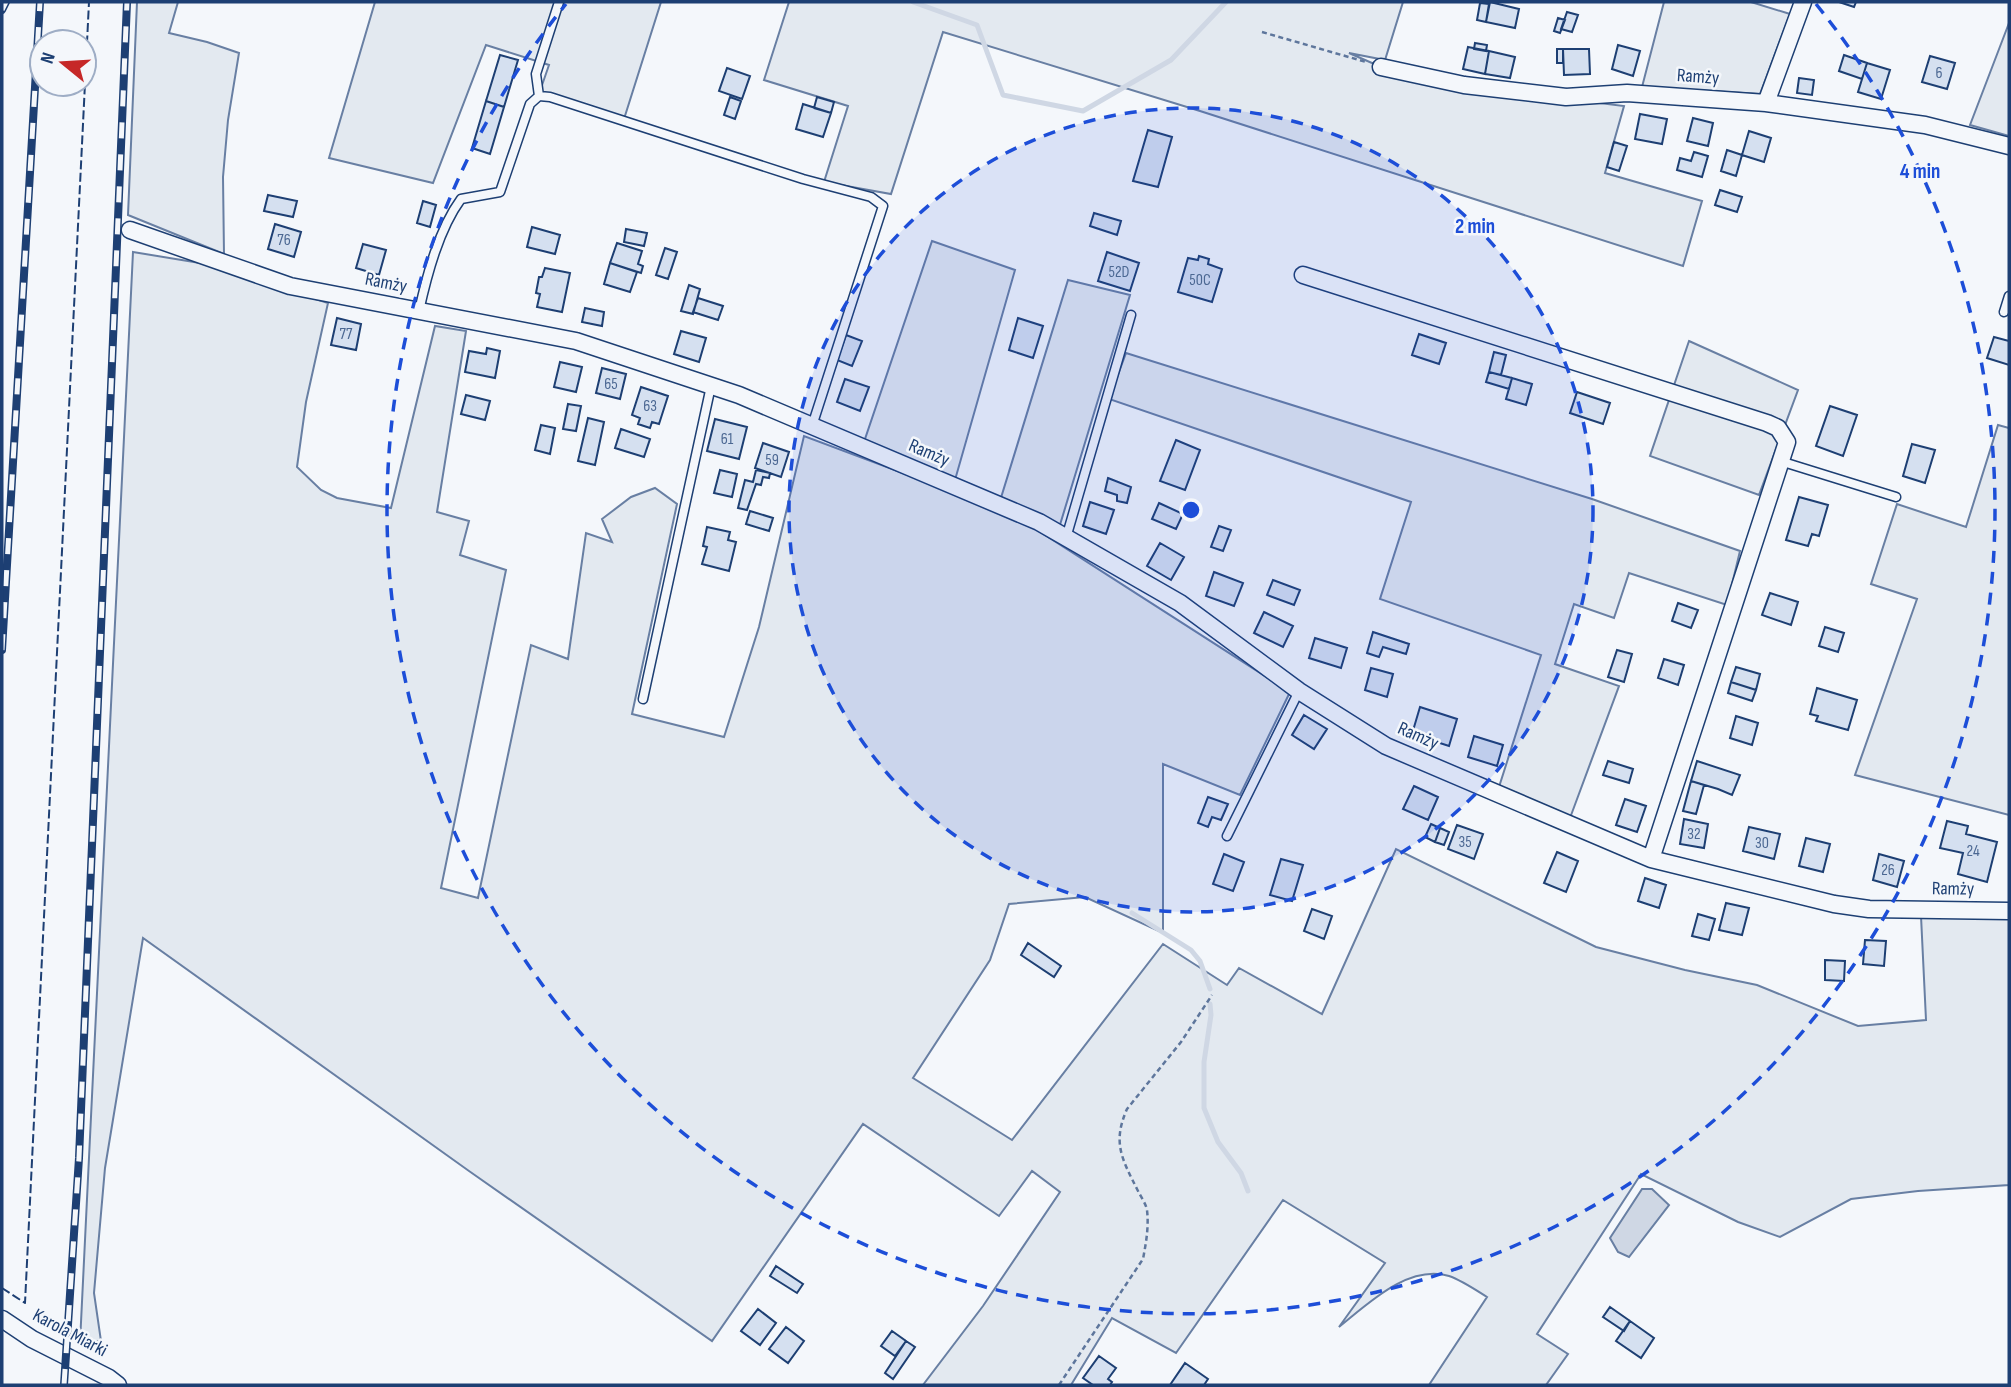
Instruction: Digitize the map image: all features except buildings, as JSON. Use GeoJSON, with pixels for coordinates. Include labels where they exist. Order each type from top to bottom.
{"type":"FeatureCollection","features":[{"type":"Feature","properties":{"kind":"street"},"geometry":{"type":"LineString","coordinates":[[1766,103],[1803,2]]}},
{"type":"Feature","properties":{"kind":"street","name":"Ramży"},"geometry":{"type":"LineString","coordinates":[[1381,67],[1464,85],[1566,97],[1627,93],[1766,103],[1925,125],[2009,146]]}},
{"type":"Feature","properties":{"kind":"street","name":"Ramży"},"geometry":{"type":"LineString","coordinates":[[130,230],[290,286],[576,341],[739,395],[1038,522],[1180,603],[1298,691],[1386,746],[1651,859],[1834,904],[1869,909],[2009,911]]}},
{"type":"Feature","properties":{"kind":"street"},"geometry":{"type":"LineString","coordinates":[[1303,275],[1767,423],[1778,428],[1787,442],[1651,859]]}},
{"type":"Feature","properties":{"kind":"street","name":"Karola Miarki"},"geometry":{"type":"LineString","coordinates":[[2,1319],[32,1339],[118,1385]]}},
{"type":"Feature","properties":{"kind":"lane"},"geometry":{"type":"LineString","coordinates":[[538,96],[536,74],[559,2]]}},
{"type":"Feature","properties":{"kind":"lane"},"geometry":{"type":"LineString","coordinates":[[419,311],[426,279],[452,212],[461,200],[500,192],[530,104],[538,96],[550,97],[803,179],[871,197],[883,206],[812,426]]}},
{"type":"Feature","properties":{"kind":"lane"},"geometry":{"type":"LineString","coordinates":[[2004,312],[2009,296]]}},
{"type":"Feature","properties":{"kind":"lane"},"geometry":{"type":"LineString","coordinates":[[1066,538],[1131,315]]}},
{"type":"Feature","properties":{"kind":"lane"},"geometry":{"type":"LineString","coordinates":[[643,699],[711,386]]}},
{"type":"Feature","properties":{"kind":"lane"},"geometry":{"type":"LineString","coordinates":[[1780,461],[1896,497]]}},
{"type":"Feature","properties":{"kind":"lane"},"geometry":{"type":"LineString","coordinates":[[1227,836],[1298,691]]}},
{"type":"Feature","properties":{"kind":"path"},"geometry":{"type":"LineString","coordinates":[[1262,32],[1381,67]]}},
{"type":"Feature","properties":{"kind":"path"},"geometry":{"type":"LineString","coordinates":[[1059,1385],[1143,1259],[1147,1237],[1147,1208],[1121,1158],[1118,1136],[1121,1122],[1127,1109],[1181,1042],[1212,995]]}},
{"type":"Feature","properties":{"kind":"shaded area"},"geometry":{"type":"Polygon","coordinates":[[[137,2],[178,2],[169,33],[239,53],[228,120],[223,177],[224,254],[128,215],[137,2]]]}},
{"type":"Feature","properties":{"kind":"shaded area"},"geometry":{"type":"Polygon","coordinates":[[[375,2],[661,2],[624,119],[540,91],[549,65],[486,45],[433,183],[329,158],[375,2]]]}},
{"type":"Feature","properties":{"kind":"shaded area"},"geometry":{"type":"Polygon","coordinates":[[[789,2],[1403,2],[1385,60],[1349,53],[1411,80],[1624,106],[1605,173],[1702,201],[1683,266],[1200,111],[943,32],[891,194],[824,182],[848,106],[764,80],[789,2]]]}},
{"type":"Feature","properties":{"kind":"shaded area"},"geometry":{"type":"Polygon","coordinates":[[[1664,2],[1751,2],[1790,14],[1760,94],[1642,87],[1664,2]]]}},
{"type":"Feature","properties":{"kind":"shaded area"},"geometry":{"type":"Polygon","coordinates":[[[2009,23],[2009,136],[1970,125],[2009,23]]]}},
{"type":"Feature","properties":{"kind":"shaded area"},"geometry":{"type":"Polygon","coordinates":[[[932,241],[1015,270],[955,480],[864,442],[932,241]]]}},
{"type":"Feature","properties":{"kind":"shaded area"},"geometry":{"type":"Polygon","coordinates":[[[133,252],[206,264],[328,303],[306,402],[297,467],[321,490],[337,498],[391,508],[435,326],[466,331],[437,512],[469,521],[460,555],[506,570],[441,888],[478,898],[531,645],[568,659],[586,533],[612,542],[602,519],[631,497],[655,488],[677,504],[632,714],[724,737],[759,627],[804,436],[943,488],[1034,528],[1290,692],[1240,795],[1163,764],[1163,933],[1085,897],[1009,904],[990,960],[913,1078],[1012,1140],[1163,944],[1227,985],[1239,968],[1322,1014],[1396,849],[1596,947],[1757,985],[1858,1026],[1926,1020],[1921,916],[2009,919],[2009,1185],[1851,1199],[1780,1237],[1738,1222],[1641,1174],[1537,1334],[1568,1354],[1546,1385],[1429,1385],[1487,1297],[1449,1276],[1434,1274],[1404,1281],[1390,1288],[1339,1327],[1385,1263],[1283,1200],[1176,1353],[1112,1318],[1071,1385],[923,1385],[983,1306],[1060,1192],[1032,1171],[999,1216],[863,1124],[712,1341],[143,938],[105,1168],[94,1293],[101,1341],[80,1343],[133,252]]]}},
{"type":"Feature","properties":{"kind":"shaded area"},"geometry":{"type":"Polygon","coordinates":[[[1068,280],[1130,295],[1059,528],[1000,501],[1068,280]]]}},
{"type":"Feature","properties":{"kind":"shaded area"},"geometry":{"type":"Polygon","coordinates":[[[1689,341],[1798,390],[1759,495],[1650,456],[1689,341]]]}},
{"type":"Feature","properties":{"kind":"shaded area"},"geometry":{"type":"Polygon","coordinates":[[[1126,353],[1592,499],[1740,551],[1727,605],[1629,573],[1614,618],[1574,604],[1555,664],[1619,686],[1570,818],[1499,787],[1541,655],[1380,599],[1411,502],[1109,399],[1126,353]]]}},
{"type":"Feature","properties":{"kind":"shaded area"},"geometry":{"type":"Polygon","coordinates":[[[1998,425],[2009,428],[2009,815],[1855,775],[1917,599],[1871,584],[1897,504],[1966,527],[1998,425]]]}},
{"type":"Feature","properties":{"kind":"shaded area"},"geometry":{"type":"Polygon","coordinates":[[[1642,1189],[1652,1189],[1669,1205],[1629,1257],[1618,1252],[1610,1238],[1642,1189]]]}},
{"type":"Feature","properties":{"kind":"waterway"},"geometry":{"type":"LineString","coordinates":[[913,2],[977,25],[1003,95],[1083,111],[1171,60],[1226,2]]}},
{"type":"Feature","properties":{"kind":"waterway"},"geometry":{"type":"LineString","coordinates":[[1132,913],[1191,950],[1200,961],[1210,989]]}},
{"type":"Feature","properties":{"kind":"waterway"},"geometry":{"type":"LineString","coordinates":[[1210,1004],[1211,1015],[1204,1062],[1204,1108],[1218,1142],[1241,1173],[1248,1191]]}},
{"type":"Feature","properties":{"kind":"railway"},"geometry":{"type":"LineString","coordinates":[[2,10],[6,2]]}},
{"type":"Feature","properties":{"kind":"railway"},"geometry":{"type":"LineString","coordinates":[[2,650],[40,2]]}},
{"type":"Feature","properties":{"kind":"railway"},"geometry":{"type":"LineString","coordinates":[[64,1385],[79,1158],[127,2]]}},
{"type":"Feature","properties":{"kind":"fence"},"geometry":{"type":"LineString","coordinates":[[2,1288],[25,1303],[89,2]]}}]}
